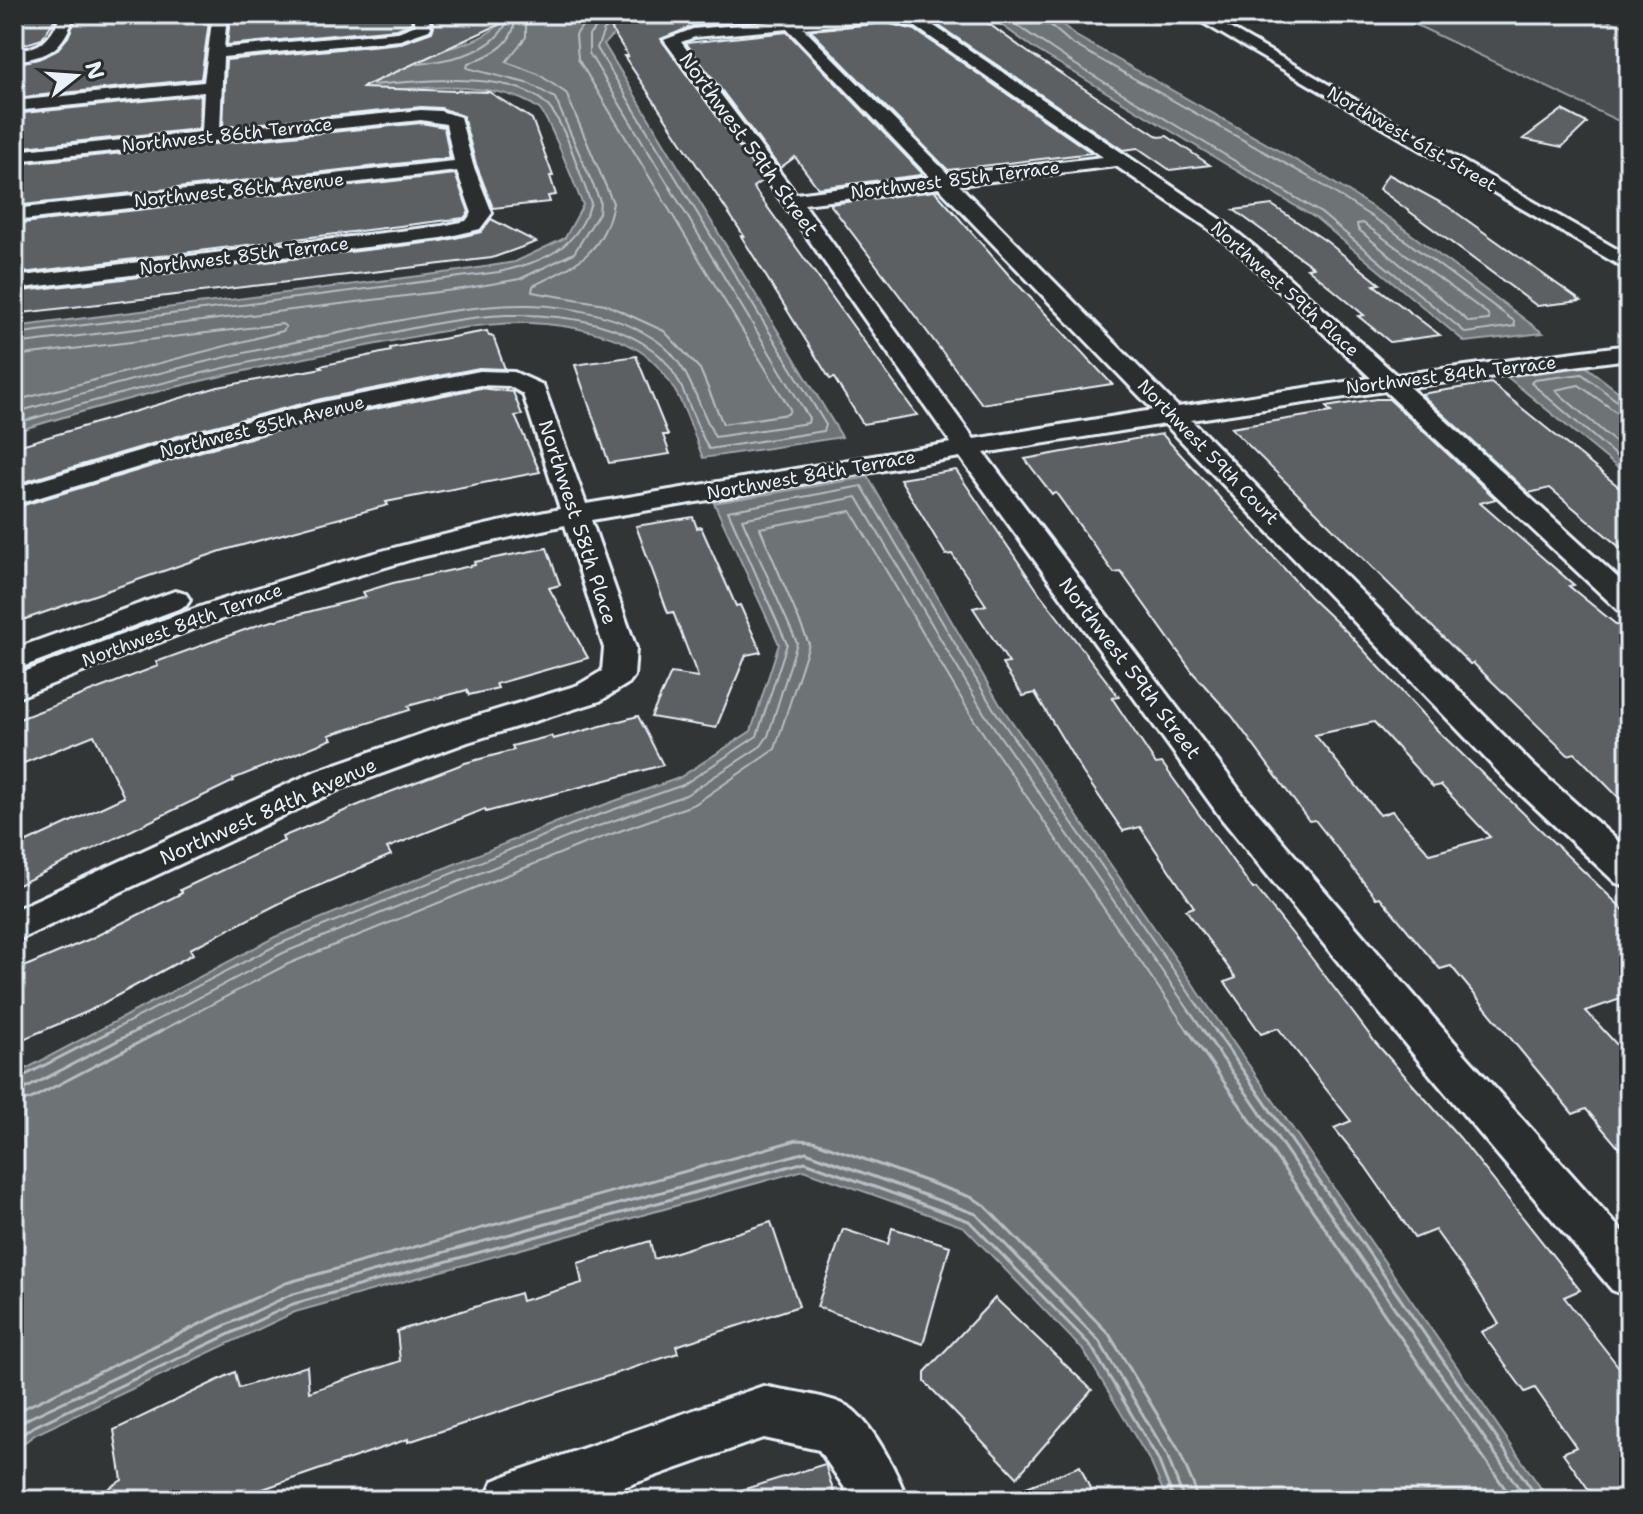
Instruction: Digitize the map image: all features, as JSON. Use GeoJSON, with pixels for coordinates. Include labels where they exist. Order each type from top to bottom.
{"type":"FeatureCollection","features":[{"type":"Feature","properties":{"kind":"street"},"geometry":{"type":"LineString","coordinates":[[14,56],[46,50],[58,42],[68,14]]}},
{"type":"Feature","properties":{"kind":"street"},"geometry":{"type":"LineString","coordinates":[[211,136],[212,86],[220,14],[231,14]]}},
{"type":"Feature","properties":{"kind":"street"},"geometry":{"type":"LineString","coordinates":[[217,53],[400,36],[424,27],[420,14]]}},
{"type":"Feature","properties":{"kind":"street","name":"Northwest 61st Street"},"geometry":{"type":"LineString","coordinates":[[1195,14],[1629,265]]}},
{"type":"Feature","properties":{"kind":"street","name":"Northwest 59th Place"},"geometry":{"type":"LineString","coordinates":[[792,25],[907,16],[918,20],[952,47],[1212,222],[1248,251],[1629,604]]}},
{"type":"Feature","properties":{"kind":"street","name":"Northwest 59th Street"},"geometry":{"type":"LineString","coordinates":[[792,25],[680,36],[672,40],[791,200],[960,439],[1234,809],[1447,1064],[1629,1274]]}},
{"type":"Feature","properties":{"kind":"street","name":"Northwest 59th Court"},"geometry":{"type":"LineString","coordinates":[[792,25],[1521,774],[1629,873]]}},
{"type":"Feature","properties":{"kind":"street"},"geometry":{"type":"LineString","coordinates":[[14,106],[212,86]]}},
{"type":"Feature","properties":{"kind":"street","name":"Northwest 86th Terrace"},"geometry":{"type":"LineString","coordinates":[[14,156],[421,115],[440,116],[454,121],[464,165]]}},
{"type":"Feature","properties":{"kind":"street","name":"Northwest 85th Terrace"},"geometry":{"type":"LineString","coordinates":[[791,200],[1119,160]]}},
{"type":"Feature","properties":{"kind":"street","name":"Northwest 85th Terrace"},"geometry":{"type":"LineString","coordinates":[[14,283],[442,232],[473,225],[482,213],[464,165]]}},
{"type":"Feature","properties":{"kind":"street","name":"Northwest 86th Avenue"},"geometry":{"type":"LineString","coordinates":[[14,215],[464,165]]}},
{"type":"Feature","properties":{"kind":"street","name":"Northwest 84th Terrace"},"geometry":{"type":"LineString","coordinates":[[14,660],[193,593],[338,548],[571,504],[960,439],[1629,334]]}},
{"type":"Feature","properties":{"kind":"street","name":"Northwest 84th Terrace"},"geometry":{"type":"LineString","coordinates":[[1378,373],[1629,352]]}},
{"type":"Feature","properties":{"kind":"street","name":"Northwest 85th Avenue"},"geometry":{"type":"LineString","coordinates":[[14,497],[190,443],[322,409],[480,378],[514,379]]}},
{"type":"Feature","properties":{"kind":"street","name":"Northwest 58th Place"},"geometry":{"type":"LineString","coordinates":[[514,379],[534,390],[620,648],[618,676]]}},
{"type":"Feature","properties":{"kind":"street","name":"Northwest 84th Terrace"},"geometry":{"type":"LineString","coordinates":[[14,688],[197,616],[344,569],[461,539],[571,504]]}},
{"type":"Feature","properties":{"kind":"street","name":"Northwest 84th Avenue"},"geometry":{"type":"LineString","coordinates":[[14,927],[328,780],[456,734],[589,693],[618,676]]}},
{"type":"Feature","properties":{"kind":"street"},"geometry":{"type":"LineString","coordinates":[[512,1500],[763,1412],[834,1427],[875,1484],[880,1500]]}},
{"type":"Feature","properties":{"kind":"shaded area"},"geometry":{"type":"Polygon","coordinates":[[[1393,14],[1590,14],[1629,28],[1629,126],[1393,14]]]}},
{"type":"Feature","properties":{"kind":"water"},"geometry":{"type":"Polygon","coordinates":[[[494,14],[669,14],[625,26],[604,44],[842,437],[703,458],[676,392],[649,358],[624,343],[592,332],[529,323],[448,330],[278,364],[145,395],[14,432],[14,327],[515,262],[565,238],[583,205],[544,115],[517,97],[490,91],[425,88],[302,99],[479,38],[498,26],[494,14]]]}},
{"type":"Feature","properties":{"kind":"water"},"geometry":{"type":"Polygon","coordinates":[[[986,14],[1050,14],[1076,36],[1320,174],[1391,219],[1543,333],[1465,342],[1317,219],[1035,49],[986,14]]]}},
{"type":"Feature","properties":{"kind":"water"},"geometry":{"type":"Polygon","coordinates":[[[1584,365],[1629,400],[1629,477],[1506,376],[1584,365]]]}},
{"type":"Feature","properties":{"kind":"water"},"geometry":{"type":"Polygon","coordinates":[[[868,477],[999,703],[1549,1500],[1167,1500],[1151,1463],[1084,1351],[964,1227],[804,1170],[295,1312],[36,1434],[14,1450],[14,1075],[275,937],[570,817],[679,778],[751,731],[779,644],[714,503],[868,477]]]}},
{"type":"Feature","properties":{"kind":"building"},"geometry":{"type":"Polygon","coordinates":[[[14,14],[58,14],[42,39],[14,48],[14,14]]]}},
{"type":"Feature","properties":{"kind":"building"},"geometry":{"type":"Polygon","coordinates":[[[78,14],[200,14],[199,22],[209,22],[201,79],[14,98],[14,64],[56,51],[68,37],[78,14]]]}},
{"type":"Feature","properties":{"kind":"building"},"geometry":{"type":"Polygon","coordinates":[[[294,14],[410,14],[412,23],[397,29],[227,45],[230,20],[294,14]]]}},
{"type":"Feature","properties":{"kind":"building"},"geometry":{"type":"Polygon","coordinates":[[[430,14],[522,14],[361,88],[489,92],[532,119],[553,176],[550,176],[556,195],[548,196],[550,202],[493,208],[476,164],[463,116],[441,108],[421,107],[223,127],[226,60],[401,43],[432,32],[434,26],[430,14]]]}},
{"type":"Feature","properties":{"kind":"building"},"geometry":{"type":"Polygon","coordinates":[[[685,14],[826,14],[693,26],[661,39],[763,180],[753,187],[917,415],[863,424],[834,378],[830,379],[741,236],[744,236],[624,56],[628,56],[611,28],[685,14]]]}},
{"type":"Feature","properties":{"kind":"building"},"geometry":{"type":"Polygon","coordinates":[[[914,14],[975,14],[1029,53],[1159,137],[1167,136],[1210,165],[1170,170],[1138,148],[1123,150],[936,24],[914,14]]]}},
{"type":"Feature","properties":{"kind":"building"},"geometry":{"type":"Polygon","coordinates":[[[886,23],[915,30],[1092,153],[948,170],[810,30],[886,23]]]}},
{"type":"Feature","properties":{"kind":"building"},"geometry":{"type":"Polygon","coordinates":[[[787,32],[921,175],[818,188],[795,157],[780,168],[686,43],[787,32]]]}},
{"type":"Feature","properties":{"kind":"building"},"geometry":{"type":"Polygon","coordinates":[[[201,95],[199,129],[14,148],[14,114],[201,95]]]}},
{"type":"Feature","properties":{"kind":"building"},"geometry":{"type":"Polygon","coordinates":[[[1562,110],[1587,123],[1562,147],[1523,139],[1562,110]]]}},
{"type":"Feature","properties":{"kind":"building"},"geometry":{"type":"Polygon","coordinates":[[[421,123],[444,127],[450,158],[14,206],[14,164],[421,123]]]}},
{"type":"Feature","properties":{"kind":"building"},"geometry":{"type":"Polygon","coordinates":[[[455,174],[469,212],[464,218],[14,274],[14,224],[455,174]]]}},
{"type":"Feature","properties":{"kind":"building"},"geometry":{"type":"Polygon","coordinates":[[[1388,174],[1447,206],[1581,301],[1537,306],[1379,189],[1388,174]]]}},
{"type":"Feature","properties":{"kind":"building"},"geometry":{"type":"Polygon","coordinates":[[[935,191],[1112,384],[982,404],[830,204],[935,191]]]}},
{"type":"Feature","properties":{"kind":"building"},"geometry":{"type":"Polygon","coordinates":[[[1272,205],[1326,241],[1380,284],[1374,285],[1440,335],[1390,342],[1358,316],[1364,315],[1307,268],[1313,267],[1234,210],[1272,205]]]}},
{"type":"Feature","properties":{"kind":"building"},"geometry":{"type":"Polygon","coordinates":[[[491,219],[536,242],[492,258],[14,314],[14,292],[442,241],[481,232],[491,219]]]}},
{"type":"Feature","properties":{"kind":"building"},"geometry":{"type":"Polygon","coordinates":[[[487,331],[489,336],[493,336],[505,369],[479,368],[321,399],[195,431],[14,485],[14,447],[218,387],[322,368],[320,366],[391,351],[390,348],[487,331]]]}},
{"type":"Feature","properties":{"kind":"building"},"geometry":{"type":"Polygon","coordinates":[[[636,356],[668,435],[663,435],[670,454],[609,463],[575,365],[636,356]]]}},
{"type":"Feature","properties":{"kind":"building"},"geometry":{"type":"Polygon","coordinates":[[[1491,383],[1629,495],[1629,555],[1550,488],[1529,493],[1421,394],[1491,383]]]}},
{"type":"Feature","properties":{"kind":"building"},"geometry":{"type":"Polygon","coordinates":[[[480,388],[513,392],[522,415],[515,416],[540,472],[386,502],[388,505],[221,551],[14,623],[14,508],[215,447],[324,419],[480,388]]]}},
{"type":"Feature","properties":{"kind":"building"},"geometry":{"type":"Polygon","coordinates":[[[1389,399],[1496,499],[1480,503],[1574,585],[1569,586],[1629,635],[1629,808],[1575,753],[1568,755],[1473,663],[1470,664],[1231,428],[1331,412],[1326,407],[1389,399]]]}},
{"type":"Feature","properties":{"kind":"building"},"geometry":{"type":"Polygon","coordinates":[[[1162,434],[1309,596],[1349,634],[1438,731],[1629,915],[1629,996],[1586,1011],[1629,1058],[1629,1160],[1586,1109],[1573,1114],[1451,966],[1440,969],[1380,897],[1376,898],[1315,820],[1309,821],[1232,716],[1194,674],[1121,572],[1114,573],[1056,493],[1052,494],[1025,459],[1162,434]],[[1374,722],[1315,735],[1380,815],[1392,811],[1430,854],[1490,837],[1441,785],[1433,787],[1374,722]]]}},
{"type":"Feature","properties":{"kind":"building"},"geometry":{"type":"Polygon","coordinates":[[[956,470],[1040,594],[1119,697],[1112,698],[1156,764],[1162,763],[1253,889],[1256,888],[1375,1042],[1460,1138],[1580,1290],[1564,1297],[1629,1380],[1629,1500],[1596,1500],[1563,1453],[1576,1447],[1535,1388],[1525,1392],[1481,1332],[1499,1324],[1476,1287],[1435,1230],[1415,1238],[1365,1166],[1334,1128],[1351,1121],[1278,1028],[1261,1034],[1225,982],[1236,978],[1186,910],[1194,907],[1140,827],[1123,831],[1083,773],[1035,693],[1023,696],[1002,664],[1009,663],[973,608],[986,605],[952,554],[946,555],[900,479],[956,470]]]}},
{"type":"Feature","properties":{"kind":"building"},"geometry":{"type":"Polygon","coordinates":[[[693,517],[697,528],[701,527],[736,606],[740,605],[761,652],[746,655],[716,728],[651,717],[671,673],[698,677],[673,612],[668,613],[636,526],[693,517]]]}},
{"type":"Feature","properties":{"kind":"building"},"geometry":{"type":"Polygon","coordinates":[[[547,548],[560,585],[549,588],[588,658],[496,684],[498,688],[469,695],[467,690],[408,706],[410,710],[329,735],[332,739],[233,779],[14,887],[14,848],[124,797],[94,735],[14,767],[14,721],[158,666],[156,662],[261,624],[366,597],[363,592],[393,583],[475,565],[474,562],[547,548]]]}},
{"type":"Feature","properties":{"kind":"building"},"geometry":{"type":"Polygon","coordinates":[[[638,716],[663,765],[486,812],[485,809],[387,848],[391,855],[292,897],[190,949],[193,954],[89,1011],[14,1043],[14,971],[90,939],[182,893],[180,890],[284,841],[282,837],[380,796],[465,763],[514,750],[512,746],[551,736],[553,739],[638,716]]]}},
{"type":"Feature","properties":{"kind":"building"},"geometry":{"type":"Polygon","coordinates":[[[771,1222],[799,1306],[676,1346],[678,1353],[408,1442],[408,1439],[263,1489],[242,1500],[90,1500],[122,1480],[114,1430],[235,1372],[239,1388],[307,1366],[309,1392],[400,1361],[397,1331],[520,1293],[522,1301],[582,1283],[578,1263],[650,1241],[654,1259],[771,1222]]]}},
{"type":"Feature","properties":{"kind":"building"},"geometry":{"type":"Polygon","coordinates":[[[892,1228],[950,1246],[923,1344],[817,1307],[843,1229],[888,1244],[892,1228]]]}},
{"type":"Feature","properties":{"kind":"building"},"geometry":{"type":"Polygon","coordinates":[[[995,1298],[1092,1390],[1017,1477],[925,1382],[925,1372],[995,1298]]]}},
{"type":"Feature","properties":{"kind":"building"},"geometry":{"type":"Polygon","coordinates":[[[825,1464],[836,1500],[730,1500],[729,1494],[825,1464]]]}},
{"type":"Feature","properties":{"kind":"building"},"geometry":{"type":"Polygon","coordinates":[[[1080,1466],[1095,1500],[998,1498],[1080,1466]]]}}]}
